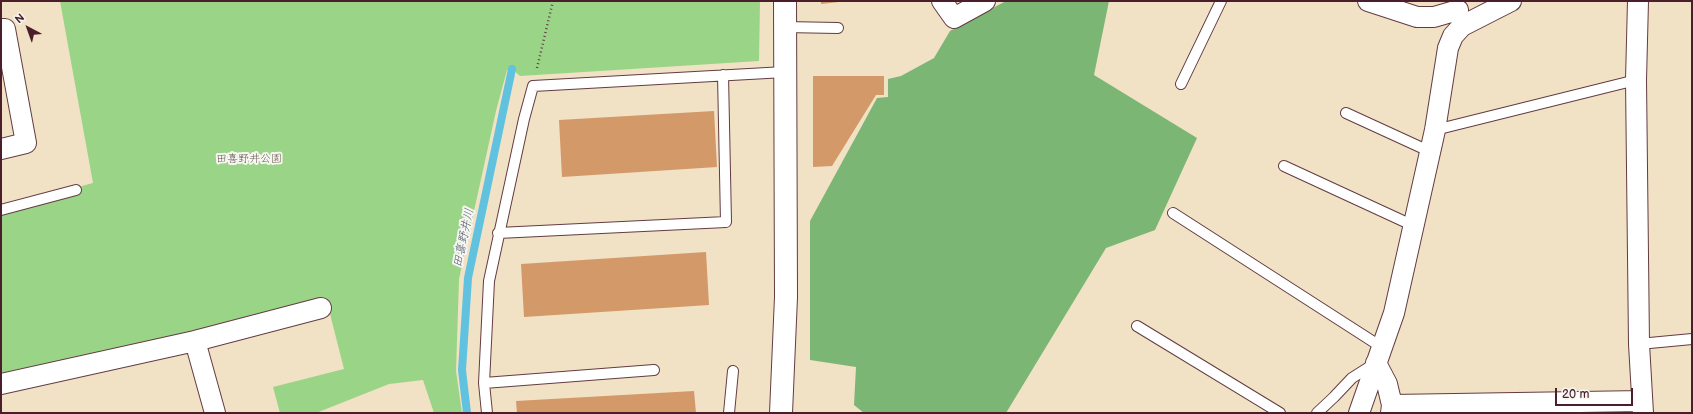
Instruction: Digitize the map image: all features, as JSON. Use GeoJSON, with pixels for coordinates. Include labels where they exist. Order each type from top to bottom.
{"type":"FeatureCollection","features":[{"type":"Feature","properties":{"kind":"street"},"geometry":{"type":"LineString","coordinates":[[781,413],[786,297],[785,1]]}},
{"type":"Feature","properties":{"kind":"street"},"geometry":{"type":"LineString","coordinates":[[942,1],[954,18],[985,1]]}},
{"type":"Feature","properties":{"kind":"street"},"geometry":{"type":"LineString","coordinates":[[1368,1],[1416,17],[1434,18],[1511,1]]}},
{"type":"Feature","properties":{"kind":"street"},"geometry":{"type":"LineString","coordinates":[[1379,355],[1392,409],[1642,407],[1639,344],[1636,80],[1638,1]]}},
{"type":"Feature","properties":{"kind":"street"},"geometry":{"type":"LineString","coordinates":[[1359,413],[1394,313],[1431,152],[1448,48],[1453,36],[1459,12]]}},
{"type":"Feature","properties":{"kind":"street"},"geometry":{"type":"LineString","coordinates":[[1,29],[5,29],[26,143],[1,150]]}},
{"type":"Feature","properties":{"kind":"street"},"geometry":{"type":"LineString","coordinates":[[1,384],[195,341],[321,308]]}},
{"type":"Feature","properties":{"kind":"street"},"geometry":{"type":"LineString","coordinates":[[195,341],[215,413]]}},
{"type":"Feature","properties":{"kind":"lane"},"geometry":{"type":"LineString","coordinates":[[1181,84],[1221,1]]}},
{"type":"Feature","properties":{"kind":"lane"},"geometry":{"type":"LineString","coordinates":[[784,27],[838,28]]}},
{"type":"Feature","properties":{"kind":"lane"},"geometry":{"type":"LineString","coordinates":[[487,413],[484,383],[489,281],[498,233],[533,86],[785,72]]}},
{"type":"Feature","properties":{"kind":"lane"},"geometry":{"type":"LineString","coordinates":[[498,233],[726,222],[723,75]]}},
{"type":"Feature","properties":{"kind":"lane"},"geometry":{"type":"LineString","coordinates":[[1435,130],[1636,80]]}},
{"type":"Feature","properties":{"kind":"lane"},"geometry":{"type":"LineString","coordinates":[[1346,113],[1431,152]]}},
{"type":"Feature","properties":{"kind":"lane"},"geometry":{"type":"LineString","coordinates":[[1284,166],[1414,226]]}},
{"type":"Feature","properties":{"kind":"lane"},"geometry":{"type":"LineString","coordinates":[[1,210],[76,190]]}},
{"type":"Feature","properties":{"kind":"lane"},"geometry":{"type":"LineString","coordinates":[[1173,213],[1379,355],[1352,378],[1317,413]]}},
{"type":"Feature","properties":{"kind":"lane"},"geometry":{"type":"LineString","coordinates":[[1138,326],[1280,413]]}},
{"type":"Feature","properties":{"kind":"lane"},"geometry":{"type":"LineString","coordinates":[[1639,344],[1692,339]]}},
{"type":"Feature","properties":{"kind":"lane"},"geometry":{"type":"LineString","coordinates":[[484,383],[654,370]]}},
{"type":"Feature","properties":{"kind":"lane"},"geometry":{"type":"LineString","coordinates":[[729,413],[733,371]]}},
{"type":"Feature","properties":{"kind":"path"},"geometry":{"type":"LineString","coordinates":[[533,86],[553,1]]}},
{"type":"Feature","properties":{"kind":"green space","name":"田喜野井公園"},"geometry":{"type":"Polygon","coordinates":[[[60,1],[760,1],[759,61],[520,76],[512,69],[507,70],[496,111],[459,279],[456,371],[462,413],[434,413],[423,380],[389,384],[316,413],[280,413],[273,387],[344,369],[327,302],[1,382],[1,208],[93,183],[60,1]]]}},
{"type":"Feature","properties":{"kind":"green space"},"geometry":{"type":"Polygon","coordinates":[[[1006,1],[1109,1],[1094,75],[1197,138],[1155,230],[1106,248],[1006,413],[864,413],[854,405],[856,367],[810,360],[810,221],[877,98],[888,97],[888,79],[901,76],[934,58],[950,31],[1006,1]]]}},
{"type":"Feature","properties":{"kind":"building"},"geometry":{"type":"Polygon","coordinates":[[[821,1],[839,1],[839,2],[821,4],[821,1]]]}},
{"type":"Feature","properties":{"kind":"building"},"geometry":{"type":"Polygon","coordinates":[[[813,76],[884,76],[884,95],[876,95],[832,166],[813,167],[813,76]]]}},
{"type":"Feature","properties":{"kind":"building"},"geometry":{"type":"Polygon","coordinates":[[[714,111],[717,167],[562,177],[559,120],[714,111]]]}},
{"type":"Feature","properties":{"kind":"building"},"geometry":{"type":"Polygon","coordinates":[[[706,252],[709,305],[524,317],[521,264],[706,252]]]}},
{"type":"Feature","properties":{"kind":"building"},"geometry":{"type":"Polygon","coordinates":[[[694,391],[696,413],[517,413],[516,401],[694,391]]]}},
{"type":"Feature","properties":{"kind":"waterway","name":"田喜野井川"},"geometry":{"type":"LineString","coordinates":[[467,413],[462,370],[468,278],[512,69]]}}]}
